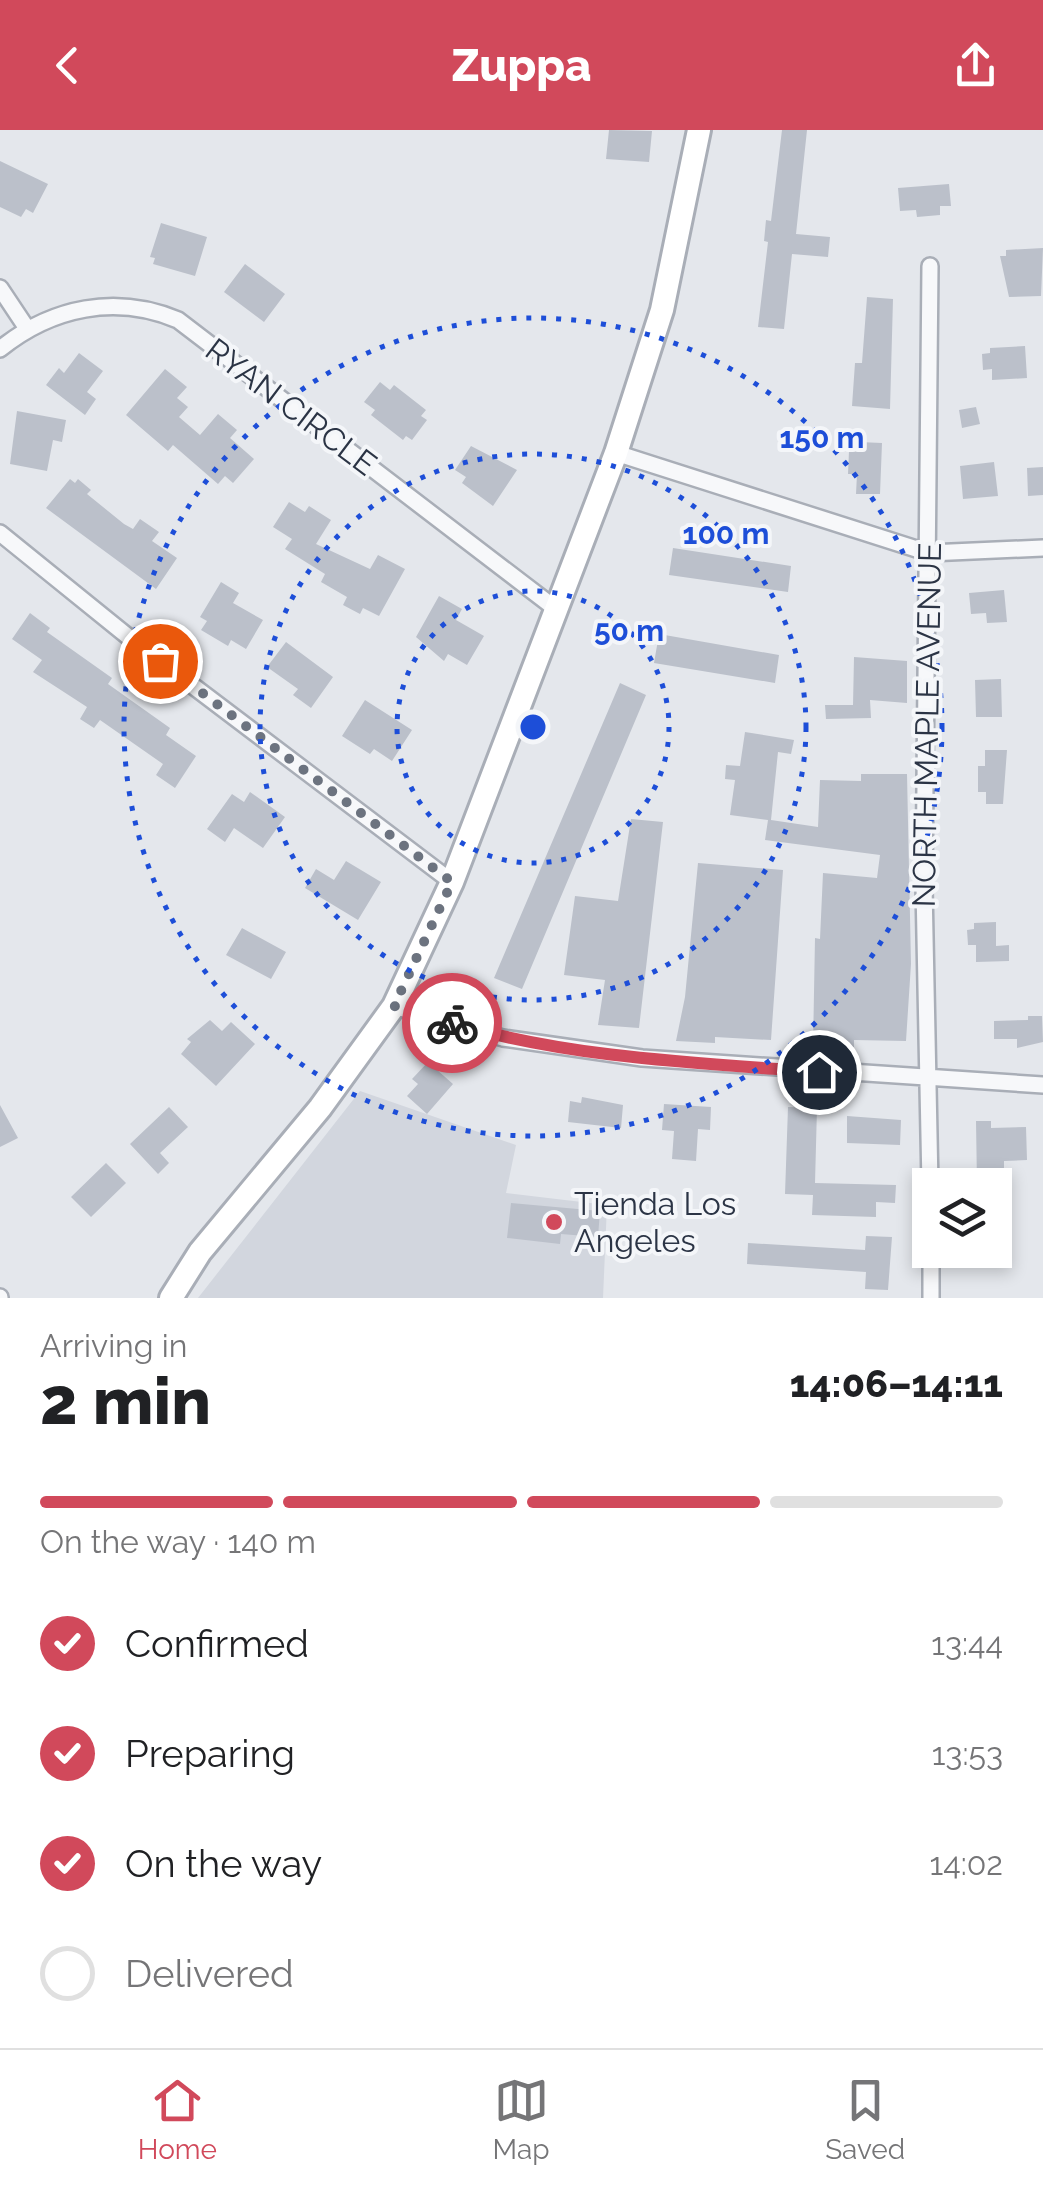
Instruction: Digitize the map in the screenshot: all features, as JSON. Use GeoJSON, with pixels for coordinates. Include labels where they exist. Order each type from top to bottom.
{"type":"FeatureCollection","features":[{"type":"Feature","properties":{"kind":"main road"},"geometry":{"type":"LineString","coordinates":[[171,1298],[200,1252],[320,1108],[394,1006],[452,882],[616,453],[662,310],[699,130]]}},
{"type":"Feature","properties":{"kind":"street","name":"NORTH MAPLE AVENUE"},"geometry":{"type":"LineString","coordinates":[[930,266],[924,888],[930,1168]]}},
{"type":"Feature","properties":{"kind":"street"},"geometry":{"type":"LineString","coordinates":[[0,288],[26,328]]}},
{"type":"Feature","properties":{"kind":"street","name":"RYAN CIRCLE"},"geometry":{"type":"LineString","coordinates":[[0,349],[26,328],[73,310],[115,305],[146,307],[178,320],[556,610]]}},
{"type":"Feature","properties":{"kind":"street"},"geometry":{"type":"LineString","coordinates":[[616,453],[929,552],[1043,548]]}},
{"type":"Feature","properties":{"kind":"street"},"geometry":{"type":"LineString","coordinates":[[0,533],[132,639],[452,882]]}},
{"type":"Feature","properties":{"kind":"street"},"geometry":{"type":"LineString","coordinates":[[394,1006],[503,1038],[642,1058],[930,1080],[1043,1084]]}},
{"type":"Feature","properties":{"kind":"street"},"geometry":{"type":"LineString","coordinates":[[930,1268],[931,1298]]}},
{"type":"Feature","properties":{"kind":"shaded area"},"geometry":{"type":"Polygon","coordinates":[[[360,1091],[516,1145],[506,1193],[607,1205],[603,1298],[198,1298],[360,1091]]]}},
{"type":"Feature","properties":{"kind":"building"},"geometry":{"type":"Polygon","coordinates":[[[609,130],[652,131],[649,162],[606,159],[609,130]]]}},
{"type":"Feature","properties":{"kind":"building"},"geometry":{"type":"Polygon","coordinates":[[[782,130],[807,130],[796,234],[830,237],[828,257],[792,254],[784,329],[758,327],[768,242],[764,241],[766,220],[771,221],[782,130]]]}},
{"type":"Feature","properties":{"kind":"building"},"geometry":{"type":"Polygon","coordinates":[[[0,161],[48,184],[33,213],[26,209],[21,217],[0,207],[0,161]]]}},
{"type":"Feature","properties":{"kind":"building"},"geometry":{"type":"Polygon","coordinates":[[[949,184],[951,206],[940,206],[940,215],[917,217],[916,210],[900,211],[898,188],[949,184]]]}},
{"type":"Feature","properties":{"kind":"building"},"geometry":{"type":"Polygon","coordinates":[[[161,223],[207,237],[195,276],[153,264],[155,258],[150,257],[161,223]]]}},
{"type":"Feature","properties":{"kind":"building"},"geometry":{"type":"Polygon","coordinates":[[[1043,248],[1041,296],[1009,297],[1000,256],[1006,256],[1006,250],[1043,248]]]}},
{"type":"Feature","properties":{"kind":"building"},"geometry":{"type":"Polygon","coordinates":[[[245,264],[285,294],[264,322],[224,292],[245,264]]]}},
{"type":"Feature","properties":{"kind":"building"},"geometry":{"type":"Polygon","coordinates":[[[867,297],[893,299],[890,409],[852,406],[855,363],[862,363],[867,297]]]}},
{"type":"Feature","properties":{"kind":"building"},"geometry":{"type":"Polygon","coordinates":[[[1025,346],[1027,378],[992,380],[992,369],[983,370],[982,354],[990,353],[990,348],[1025,346]]]}},
{"type":"Feature","properties":{"kind":"building"},"geometry":{"type":"Polygon","coordinates":[[[79,353],[103,371],[87,392],[96,399],[85,415],[46,385],[59,368],[64,373],[79,353]]]}},
{"type":"Feature","properties":{"kind":"building"},"geometry":{"type":"Polygon","coordinates":[[[165,369],[187,387],[177,398],[188,407],[179,417],[200,435],[218,414],[237,430],[230,438],[254,459],[233,483],[225,476],[218,484],[173,445],[168,451],[126,415],[165,369]]]}},
{"type":"Feature","properties":{"kind":"building"},"geometry":{"type":"Polygon","coordinates":[[[380,382],[390,390],[394,385],[426,410],[421,416],[427,420],[412,440],[406,436],[403,440],[371,415],[375,410],[364,402],[380,382]]]}},
{"type":"Feature","properties":{"kind":"building"},"geometry":{"type":"Polygon","coordinates":[[[976,407],[980,424],[962,428],[959,410],[976,407]]]}},
{"type":"Feature","properties":{"kind":"building"},"geometry":{"type":"Polygon","coordinates":[[[17,411],[66,420],[62,442],[53,440],[47,471],[10,464],[17,411]]]}},
{"type":"Feature","properties":{"kind":"building"},"geometry":{"type":"Polygon","coordinates":[[[859,442],[882,443],[880,494],[856,494],[857,474],[848,474],[849,451],[859,452],[859,442]]]}},
{"type":"Feature","properties":{"kind":"building"},"geometry":{"type":"Polygon","coordinates":[[[471,446],[517,470],[493,506],[462,483],[466,477],[455,470],[471,446]]]}},
{"type":"Feature","properties":{"kind":"building"},"geometry":{"type":"Polygon","coordinates":[[[994,462],[998,496],[963,499],[960,466],[994,462]]]}},
{"type":"Feature","properties":{"kind":"building"},"geometry":{"type":"Polygon","coordinates":[[[1043,467],[1043,495],[1028,496],[1027,468],[1043,467]]]}},
{"type":"Feature","properties":{"kind":"building"},"geometry":{"type":"Polygon","coordinates":[[[70,479],[75,483],[78,479],[91,490],[87,494],[124,524],[133,529],[140,519],[159,532],[152,541],[177,558],[156,589],[46,508],[70,479]]]}},
{"type":"Feature","properties":{"kind":"building"},"geometry":{"type":"Polygon","coordinates":[[[289,502],[305,512],[309,506],[331,520],[316,544],[370,569],[378,555],[405,569],[379,616],[363,608],[360,614],[343,605],[347,597],[321,582],[325,574],[285,549],[292,539],[273,527],[289,502]]]}},
{"type":"Feature","properties":{"kind":"building"},"geometry":{"type":"Polygon","coordinates":[[[673,548],[791,566],[788,592],[669,575],[673,548]]]}},
{"type":"Feature","properties":{"kind":"building"},"geometry":{"type":"Polygon","coordinates":[[[221,582],[239,593],[233,603],[263,620],[246,649],[231,640],[228,646],[201,630],[207,621],[200,617],[221,582]]]}},
{"type":"Feature","properties":{"kind":"building"},"geometry":{"type":"Polygon","coordinates":[[[1004,590],[1007,622],[987,623],[986,613],[971,614],[969,593],[1004,590]]]}},
{"type":"Feature","properties":{"kind":"building"},"geometry":{"type":"Polygon","coordinates":[[[439,596],[462,609],[456,620],[484,636],[467,665],[448,654],[444,661],[416,637],[439,596]]]}},
{"type":"Feature","properties":{"kind":"building"},"geometry":{"type":"Polygon","coordinates":[[[30,613],[50,628],[47,632],[112,678],[108,684],[170,728],[166,735],[196,756],[175,788],[156,775],[163,764],[100,720],[94,728],[80,719],[87,707],[33,672],[42,660],[12,639],[30,613]]]}},
{"type":"Feature","properties":{"kind":"building"},"geometry":{"type":"Polygon","coordinates":[[[659,634],[779,655],[775,683],[654,663],[659,634]]]}},
{"type":"Feature","properties":{"kind":"building"},"geometry":{"type":"Polygon","coordinates":[[[286,642],[333,677],[311,708],[293,695],[298,689],[267,667],[286,642]]]}},
{"type":"Feature","properties":{"kind":"building"},"geometry":{"type":"Polygon","coordinates":[[[854,657],[907,661],[907,703],[870,700],[871,718],[826,719],[825,705],[853,705],[854,657]]]}},
{"type":"Feature","properties":{"kind":"building"},"geometry":{"type":"Polygon","coordinates":[[[1001,679],[1002,717],[976,717],[975,680],[1001,679]]]}},
{"type":"Feature","properties":{"kind":"building"},"geometry":{"type":"Polygon","coordinates":[[[620,683],[646,695],[522,989],[494,978],[620,683]]]}},
{"type":"Feature","properties":{"kind":"building"},"geometry":{"type":"Polygon","coordinates":[[[365,700],[412,730],[392,761],[374,749],[370,754],[342,736],[365,700]]]}},
{"type":"Feature","properties":{"kind":"building"},"geometry":{"type":"Polygon","coordinates":[[[745,732],[794,740],[791,754],[778,752],[771,820],[818,827],[820,780],[861,781],[861,774],[907,774],[911,964],[906,1041],[854,1040],[854,1047],[813,1047],[815,938],[820,939],[823,873],[877,878],[880,855],[765,840],[768,820],[730,815],[735,780],[725,779],[726,765],[740,766],[745,732]]]}},
{"type":"Feature","properties":{"kind":"building"},"geometry":{"type":"Polygon","coordinates":[[[985,750],[1007,750],[1003,804],[986,804],[986,792],[978,792],[978,766],[985,766],[985,750]]]}},
{"type":"Feature","properties":{"kind":"building"},"geometry":{"type":"Polygon","coordinates":[[[250,792],[285,817],[263,848],[234,828],[225,842],[207,829],[232,794],[244,802],[250,792]]]}},
{"type":"Feature","properties":{"kind":"building"},"geometry":{"type":"Polygon","coordinates":[[[631,819],[663,822],[639,1028],[598,1025],[605,980],[564,975],[575,896],[618,901],[631,819]]]}},
{"type":"Feature","properties":{"kind":"building"},"geometry":{"type":"Polygon","coordinates":[[[346,861],[381,882],[358,920],[305,888],[316,869],[334,880],[346,861]]]}},
{"type":"Feature","properties":{"kind":"building"},"geometry":{"type":"Polygon","coordinates":[[[698,863],[783,870],[771,1040],[715,1037],[715,1043],[676,1041],[685,997],[698,863]]]}},
{"type":"Feature","properties":{"kind":"building"},"geometry":{"type":"Polygon","coordinates":[[[996,922],[996,946],[1009,945],[1009,961],[976,962],[976,945],[968,945],[967,930],[974,929],[974,923],[996,922]]]}},
{"type":"Feature","properties":{"kind":"building"},"geometry":{"type":"Polygon","coordinates":[[[242,928],[286,952],[271,979],[226,955],[242,928]]]}},
{"type":"Feature","properties":{"kind":"building"},"geometry":{"type":"Polygon","coordinates":[[[1028,1016],[1042,1016],[1043,1042],[1017,1048],[1017,1039],[994,1039],[994,1021],[1028,1020],[1028,1016]]]}},
{"type":"Feature","properties":{"kind":"building"},"geometry":{"type":"Polygon","coordinates":[[[210,1020],[222,1031],[231,1022],[255,1044],[216,1086],[181,1054],[191,1042],[187,1039],[210,1020]]]}},
{"type":"Feature","properties":{"kind":"building"},"geometry":{"type":"Polygon","coordinates":[[[428,1062],[453,1084],[427,1114],[407,1096],[418,1084],[412,1079],[428,1062]]]}},
{"type":"Feature","properties":{"kind":"building"},"geometry":{"type":"Polygon","coordinates":[[[582,1097],[623,1105],[621,1128],[568,1122],[570,1101],[581,1103],[582,1097]]]}},
{"type":"Feature","properties":{"kind":"building"},"geometry":{"type":"Polygon","coordinates":[[[664,1104],[711,1107],[710,1130],[698,1129],[696,1161],[672,1159],[674,1131],[662,1130],[664,1104]]]}},
{"type":"Feature","properties":{"kind":"building"},"geometry":{"type":"Polygon","coordinates":[[[0,1105],[18,1138],[0,1147],[0,1105]]]}},
{"type":"Feature","properties":{"kind":"building"},"geometry":{"type":"Polygon","coordinates":[[[169,1107],[188,1127],[160,1153],[169,1163],[158,1174],[130,1144],[169,1107]]]}},
{"type":"Feature","properties":{"kind":"building"},"geometry":{"type":"Polygon","coordinates":[[[788,1107],[817,1108],[815,1183],[896,1185],[895,1203],[876,1202],[876,1217],[812,1215],[813,1195],[785,1194],[788,1107]]]}},
{"type":"Feature","properties":{"kind":"building"},"geometry":{"type":"Polygon","coordinates":[[[847,1116],[901,1120],[900,1145],[847,1143],[847,1116]]]}},
{"type":"Feature","properties":{"kind":"building"},"geometry":{"type":"Polygon","coordinates":[[[976,1121],[991,1121],[991,1128],[1026,1127],[1027,1160],[1004,1161],[1004,1168],[977,1168],[976,1121]]]}},
{"type":"Feature","properties":{"kind":"building"},"geometry":{"type":"Polygon","coordinates":[[[106,1163],[126,1183],[91,1217],[71,1197],[106,1163]]]}},
{"type":"Feature","properties":{"kind":"building","name":"Tienda Los Angeles"},"geometry":{"type":"Polygon","coordinates":[[[511,1203],[600,1211],[598,1237],[561,1234],[560,1244],[507,1238],[511,1203]]]}},
{"type":"Feature","properties":{"kind":"building"},"geometry":{"type":"Polygon","coordinates":[[[866,1236],[892,1237],[888,1290],[865,1289],[866,1272],[747,1264],[748,1243],[865,1250],[866,1236]]]}},
{"type":"Feature","properties":{"kind":"way so far"},"geometry":{"type":"LineString","coordinates":[[160,661],[452,882],[394,1006],[452,1023]]}},
{"type":"Feature","properties":{"kind":"place","name":"Tienda Los Angeles"},"geometry":{"type":"Point","coordinates":[554,1222]}},
{"type":"Feature","properties":{"kind":"route"},"geometry":{"type":"LineString","coordinates":[[452,1023],[503,1038],[642,1058],[819,1072]]}}]}
